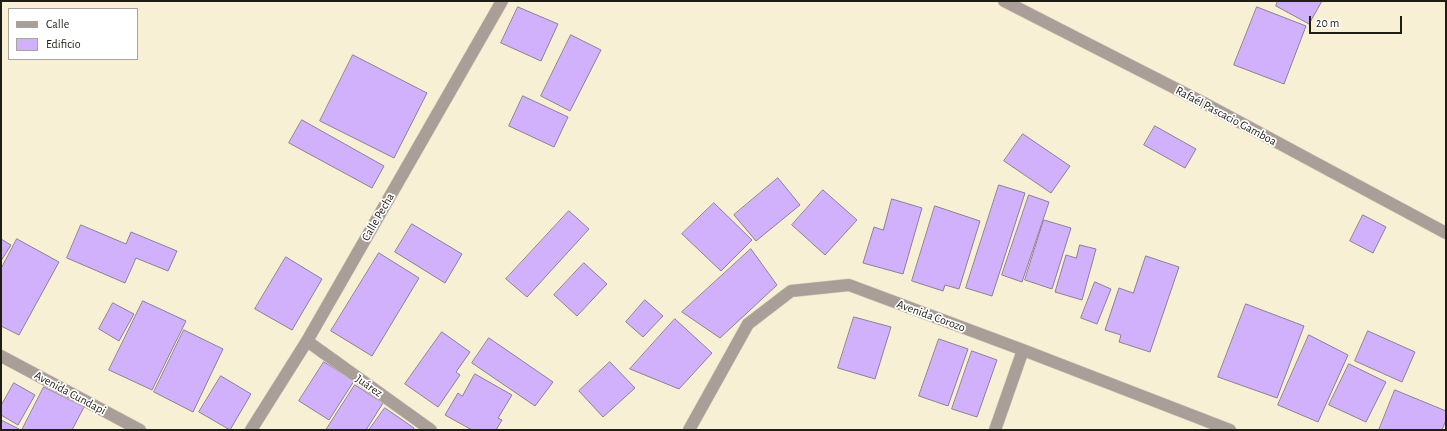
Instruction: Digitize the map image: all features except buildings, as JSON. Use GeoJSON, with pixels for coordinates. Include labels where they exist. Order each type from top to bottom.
{"type":"FeatureCollection","features":[{"type":"Feature","properties":{"kind":"street","name":"Calle Pecha"},"geometry":{"type":"LineString","coordinates":[[251,430],[307,341],[502,1]]}},
{"type":"Feature","properties":{"kind":"street","name":"Rafaél Pascacio Gamboa"},"geometry":{"type":"LineString","coordinates":[[1004,1],[1197,100],[1446,233]]}},
{"type":"Feature","properties":{"kind":"street","name":"Avenida Corozo"},"geometry":{"type":"LineString","coordinates":[[689,430],[748,324],[791,292],[849,285],[1230,430]]}},
{"type":"Feature","properties":{"kind":"street","name":"Juárez"},"geometry":{"type":"LineString","coordinates":[[307,341],[432,430]]}},
{"type":"Feature","properties":{"kind":"street"},"geometry":{"type":"LineString","coordinates":[[995,430],[1023,350]]}},
{"type":"Feature","properties":{"kind":"street","name":"Avenida Cundapi"},"geometry":{"type":"LineString","coordinates":[[1,356],[140,430]]}}]}
